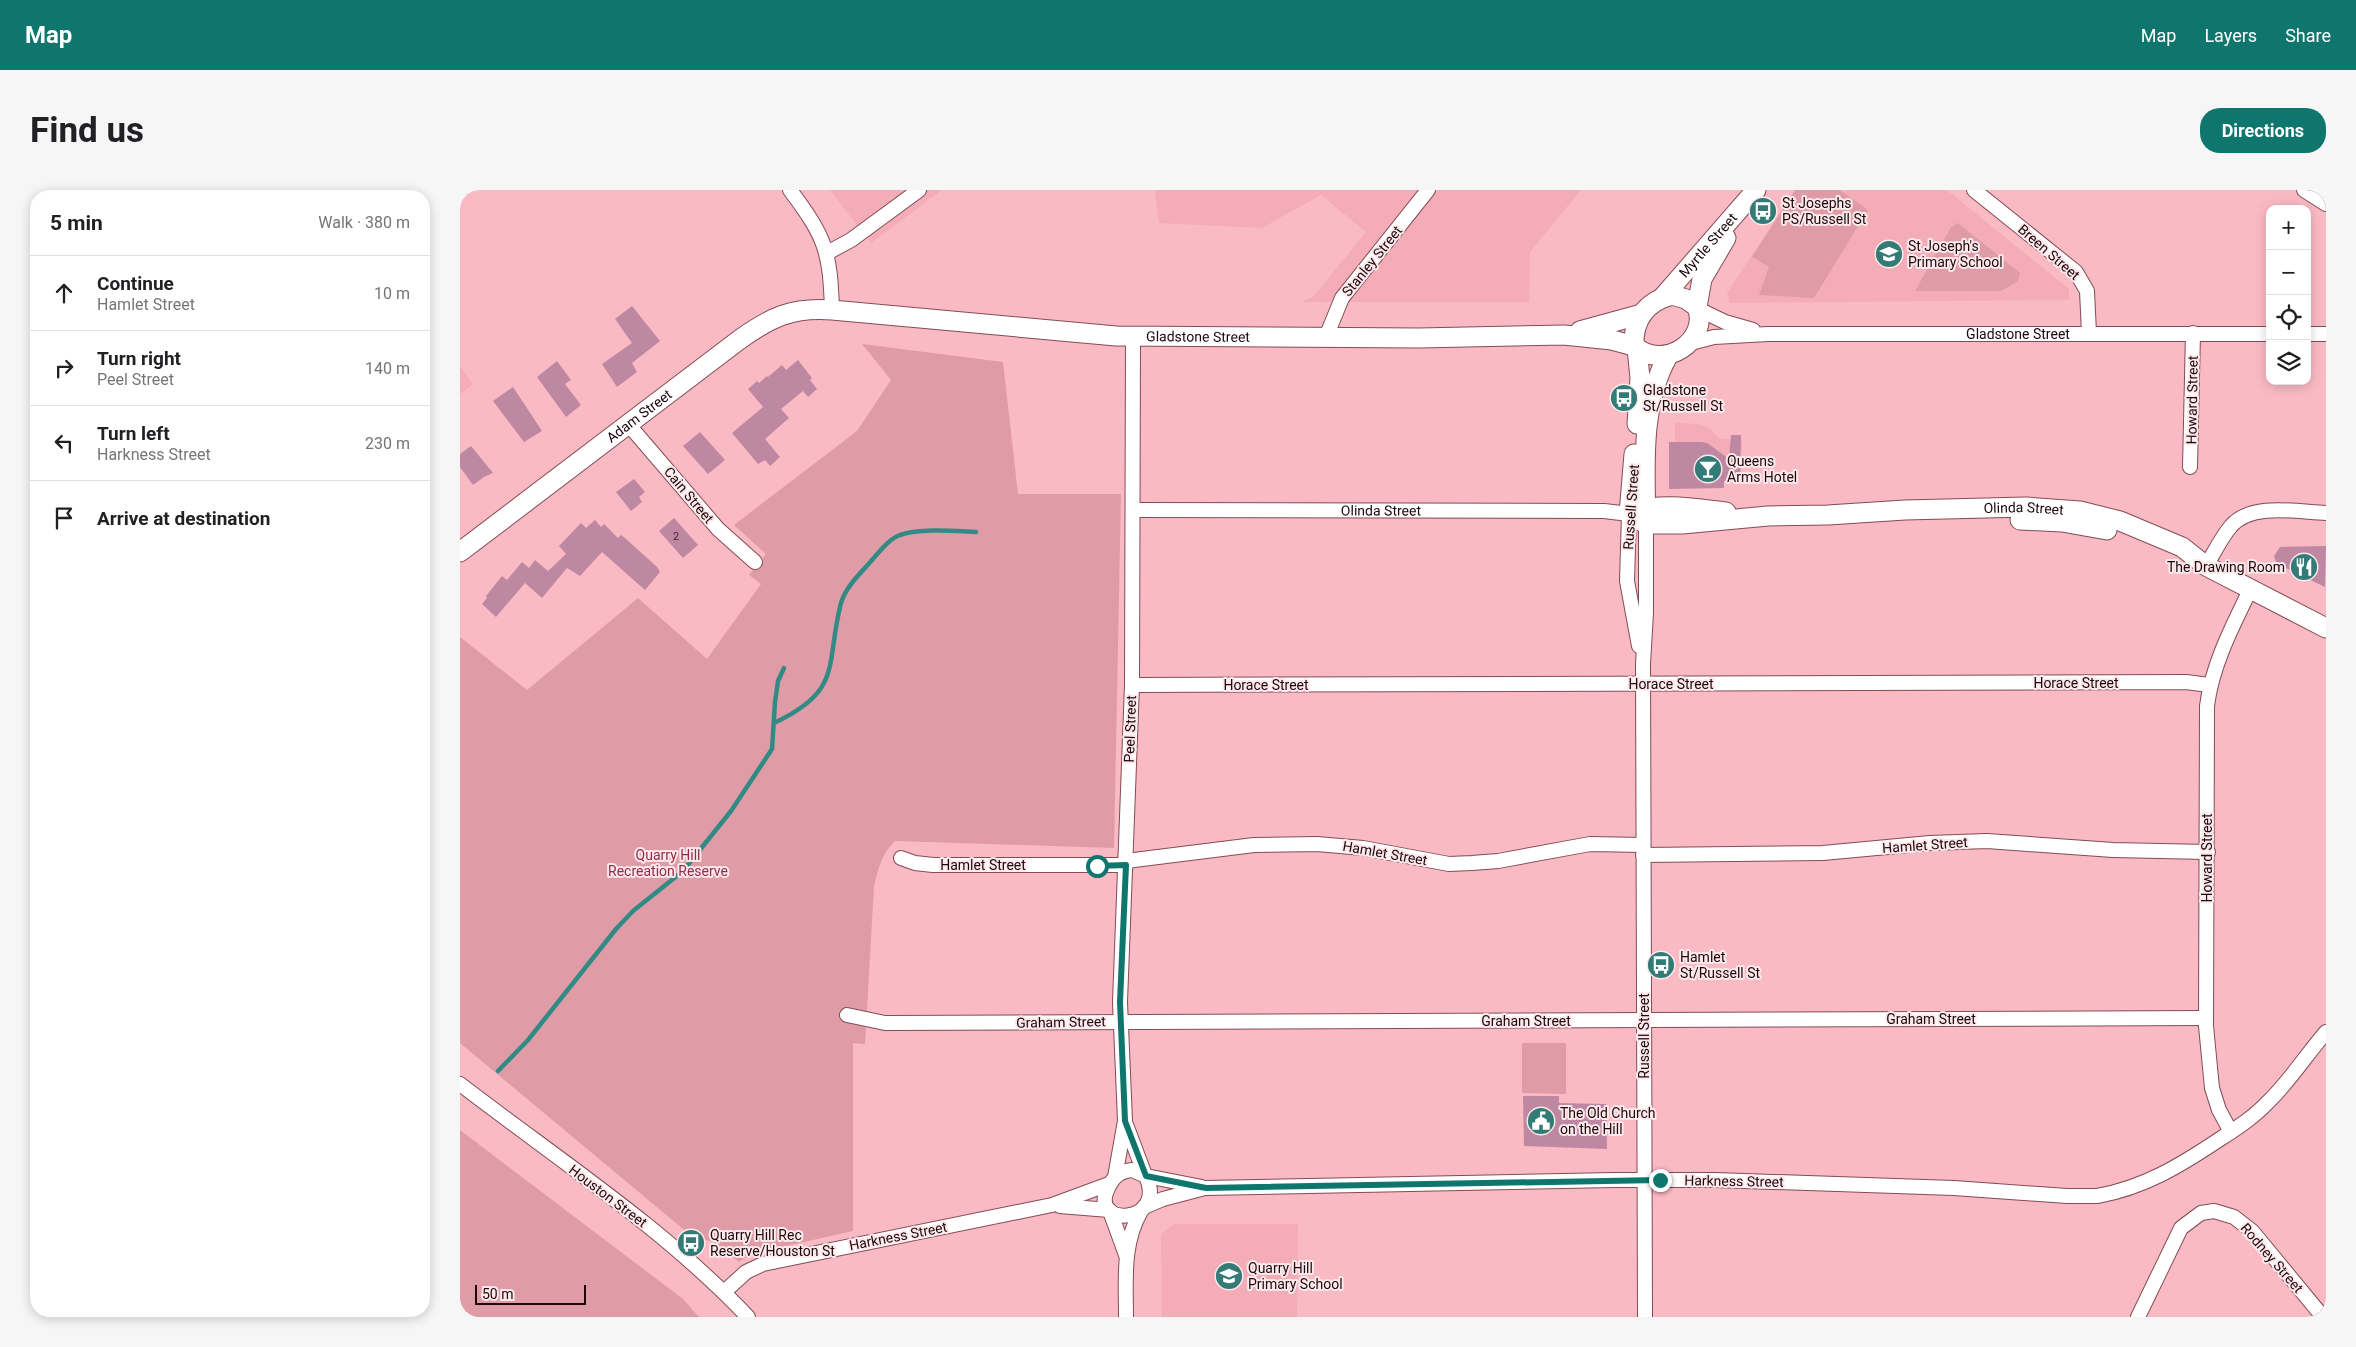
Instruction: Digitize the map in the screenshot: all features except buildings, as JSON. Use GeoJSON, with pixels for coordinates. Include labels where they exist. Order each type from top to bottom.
{"type":"FeatureCollection","features":[{"type":"Feature","properties":{"kind":"main road","name":"Myrtle Street"},"geometry":{"type":"LineString","coordinates":[[1662,298],[1754,191]]}},
{"type":"Feature","properties":{"kind":"main road","name":"Myrtle Street"},"geometry":{"type":"LineString","coordinates":[[1698,308],[1702,279],[1754,191]]}},
{"type":"Feature","properties":{"kind":"main road"},"geometry":{"type":"LineString","coordinates":[[1672,295],[1680,297],[1698,308],[1698,328],[1687,344],[1668,356],[1648,355],[1636,347],[1635,326],[1642,314],[1662,298],[1672,295]]}},
{"type":"Feature","properties":{"kind":"main road","name":"Gladstone Street"},"geometry":{"type":"LineString","coordinates":[[832,310],[1133,337],[1564,335],[1612,340],[1636,347]]}},
{"type":"Feature","properties":{"kind":"main road","name":"Adam Street"},"geometry":{"type":"LineString","coordinates":[[460,552],[740,340],[770,320],[794,311],[832,310]]}},
{"type":"Feature","properties":{"kind":"main road","name":"Gladstone Street"},"geometry":{"type":"LineString","coordinates":[[1564,335],[1613,324],[1642,314]]}},
{"type":"Feature","properties":{"kind":"main road","name":"Russell Street"},"geometry":{"type":"LineString","coordinates":[[1636,347],[1639,399],[1640,515]]}},
{"type":"Feature","properties":{"kind":"main road","name":"Russell Street"},"geometry":{"type":"LineString","coordinates":[[1640,515],[1650,415],[1657,378],[1668,356]]}},
{"type":"Feature","properties":{"kind":"main road","name":"Olinda Street"},"geometry":{"type":"LineString","coordinates":[[1640,515],[1684,508],[1768,516],[1828,515],[1950,521],[2038,520],[2062,522],[2112,532],[2176,560],[2206,566],[2251,588]]}},
{"type":"Feature","properties":{"kind":"main road"},"geometry":{"type":"LineString","coordinates":[[2251,588],[2326,615]]}},
{"type":"Feature","properties":{"kind":"main road"},"geometry":{"type":"LineString","coordinates":[[2251,588],[2326,628]]}},
{"type":"Feature","properties":{"kind":"street"},"geometry":{"type":"LineString","coordinates":[[790,190],[813,221],[827,253],[831,278],[832,310]]}},
{"type":"Feature","properties":{"kind":"street"},"geometry":{"type":"LineString","coordinates":[[827,253],[851,240],[919,190]]}},
{"type":"Feature","properties":{"kind":"street","name":"Stanley Street"},"geometry":{"type":"LineString","coordinates":[[1326,337],[1342,298],[1428,190]]}},
{"type":"Feature","properties":{"kind":"street","name":"Breen Street"},"geometry":{"type":"LineString","coordinates":[[1974,190],[2076,272],[2086,291],[2089,333]]}},
{"type":"Feature","properties":{"kind":"street"},"geometry":{"type":"LineString","coordinates":[[2304,190],[2326,204]]}},
{"type":"Feature","properties":{"kind":"street","name":"Gladstone Street"},"geometry":{"type":"LineString","coordinates":[[1698,308],[1737,326],[1768,334]]}},
{"type":"Feature","properties":{"kind":"street","name":"Howard Street"},"geometry":{"type":"LineString","coordinates":[[2190,467],[2193,333]]}},
{"type":"Feature","properties":{"kind":"street","name":"Gladstone Street"},"geometry":{"type":"LineString","coordinates":[[1687,344],[1714,337],[1768,334],[2266,334]]}},
{"type":"Feature","properties":{"kind":"street"},"geometry":{"type":"LineString","coordinates":[[2311,334],[2326,334]]}},
{"type":"Feature","properties":{"kind":"street","name":"Peel Street"},"geometry":{"type":"LineString","coordinates":[[1112,1181],[1125,1121],[1121,1021],[1132,685],[1133,337]]}},
{"type":"Feature","properties":{"kind":"street","name":"Cain Street"},"geometry":{"type":"LineString","coordinates":[[628,424],[718,529],[754,562]]}},
{"type":"Feature","properties":{"kind":"street","name":"Olinda Street"},"geometry":{"type":"LineString","coordinates":[[1133,510],[1604,511],[1640,515]]}},
{"type":"Feature","properties":{"kind":"street"},"geometry":{"type":"LineString","coordinates":[[2206,566],[2232,525],[2247,515],[2268,512],[2326,513]]}},
{"type":"Feature","properties":{"kind":"street","name":"Russell Street"},"geometry":{"type":"LineString","coordinates":[[1640,515],[1646,612],[1643,664],[1645,1317]]}},
{"type":"Feature","properties":{"kind":"street","name":"Russell Street"},"geometry":{"type":"LineString","coordinates":[[1640,515],[1627,581],[1643,664]]}},
{"type":"Feature","properties":{"kind":"street","name":"Howard Street"},"geometry":{"type":"LineString","coordinates":[[2231,1132],[2219,1110],[2212,1088],[2208,1055],[2206,1018],[2207,706],[2209,685],[2251,588]]}},
{"type":"Feature","properties":{"kind":"street","name":"Horace Street"},"geometry":{"type":"LineString","coordinates":[[1132,685],[2186,682],[2209,685]]}},
{"type":"Feature","properties":{"kind":"street","name":"Hamlet Street"},"geometry":{"type":"LineString","coordinates":[[901,858],[915,863],[933,865],[1126,863],[1254,846],[1317,844],[1363,848],[1425,860],[1464,863],[1498,861],[1590,844],[1643,850],[1823,854],[1923,844],[1987,841],[2113,850],[2208,852]]}},
{"type":"Feature","properties":{"kind":"street","name":"Graham Street"},"geometry":{"type":"LineString","coordinates":[[847,1015],[885,1024],[1121,1021],[2206,1018]]}},
{"type":"Feature","properties":{"kind":"street","name":"Harkness Street"},"geometry":{"type":"LineString","coordinates":[[1145,1175],[1206,1188],[1645,1180],[1801,1182],[2096,1196],[2139,1186],[2195,1156],[2231,1132],[2270,1100],[2326,1032]]}},
{"type":"Feature","properties":{"kind":"street","name":"Houston Street"},"geometry":{"type":"LineString","coordinates":[[460,1084],[674,1247],[724,1292],[748,1317]]}},
{"type":"Feature","properties":{"kind":"street","name":"Peel Street"},"geometry":{"type":"LineString","coordinates":[[1125,1121],[1145,1175]]}},
{"type":"Feature","properties":{"kind":"street"},"geometry":{"type":"LineString","coordinates":[[1126,1256],[1105,1196],[1112,1181],[1125,1171],[1132,1170],[1145,1175],[1151,1190],[1134,1222],[1126,1256],[1126,1317]]}},
{"type":"Feature","properties":{"kind":"street","name":"Harkness Street"},"geometry":{"type":"LineString","coordinates":[[724,1292],[746,1272],[764,1264],[1052,1205],[1112,1181]]}},
{"type":"Feature","properties":{"kind":"street","name":"Harkness Street"},"geometry":{"type":"LineString","coordinates":[[1143,1208],[1164,1199],[1206,1188]]}},
{"type":"Feature","properties":{"kind":"street","name":"Harkness Street"},"geometry":{"type":"LineString","coordinates":[[1052,1205],[1109,1210]]}},
{"type":"Feature","properties":{"kind":"street"},"geometry":{"type":"LineString","coordinates":[[1109,1210],[1123,1217],[1135,1214],[1143,1208]]}},
{"type":"Feature","properties":{"kind":"street","name":"Rodney Street"},"geometry":{"type":"LineString","coordinates":[[2138,1317],[2181,1228],[2201,1213],[2214,1211],[2234,1217],[2252,1231],[2322,1308]]}},
{"type":"Feature","properties":{"kind":"shaded area"},"geometry":{"type":"Polygon","coordinates":[[[830,190],[942,190],[871,243],[830,190]]]}},
{"type":"Feature","properties":{"kind":"shaded area"},"geometry":{"type":"Polygon","coordinates":[[[1155,190],[1581,190],[1530,252],[1529,302],[1301,302],[1313,297],[1366,232],[1321,195],[1262,228],[1159,223],[1155,190]]]}},
{"type":"Feature","properties":{"kind":"shaded area","name":"St Joseph's Primary School"},"geometry":{"type":"Polygon","coordinates":[[[1795,190],[1947,190],[2069,289],[2069,300],[1730,303],[1727,293],[1795,190]]]}},
{"type":"Feature","properties":{"kind":"shaded area"},"geometry":{"type":"Polygon","coordinates":[[[460,367],[473,384],[460,394],[460,367]]]}},
{"type":"Feature","properties":{"kind":"shaded area","name":"Queens Arms Hotel"},"geometry":{"type":"Polygon","coordinates":[[[1675,423],[1699,424],[1710,429],[1720,439],[1742,439],[1741,481],[1675,481],[1675,423]]]}},
{"type":"Feature","properties":{"kind":"shaded area","name":"Quarry Hill Primary School"},"geometry":{"type":"Polygon","coordinates":[[[1174,1224],[1298,1224],[1297,1317],[1162,1317],[1161,1234],[1174,1224]]]}},
{"type":"Feature","properties":{"kind":"green space"},"geometry":{"type":"Polygon","coordinates":[[[1795,190],[1840,190],[1868,210],[1814,298],[1759,295],[1769,267],[1752,257],[1795,190]]]}},
{"type":"Feature","properties":{"kind":"green space"},"geometry":{"type":"Polygon","coordinates":[[[1958,223],[2020,273],[2018,281],[2001,291],[1915,291],[1951,227],[1958,223]]]}},
{"type":"Feature","properties":{"kind":"green space","name":"Quarry Hill Recreation Reserve"},"geometry":{"type":"Polygon","coordinates":[[[862,344],[1003,362],[1018,494],[1121,494],[1114,848],[895,841],[881,862],[874,886],[865,1044],[853,1043],[853,1231],[751,1254],[739,1262],[712,1241],[695,1239],[460,1043],[460,637],[527,690],[638,598],[707,659],[761,584],[749,575],[766,554],[734,525],[857,431],[891,380],[862,344]]]}},
{"type":"Feature","properties":{"kind":"green space"},"geometry":{"type":"Polygon","coordinates":[[[1522,1043],[1566,1043],[1566,1094],[1522,1093],[1522,1043]]]}},
{"type":"Feature","properties":{"kind":"green space"},"geometry":{"type":"Polygon","coordinates":[[[460,1130],[683,1299],[699,1317],[460,1317],[460,1130]]]}},
{"type":"Feature","properties":{"kind":"waterway"},"geometry":{"type":"LineString","coordinates":[[774,723],[796,711],[812,699],[822,687],[828,674],[836,625],[843,597],[854,580],[892,539],[918,531],[976,532]]}},
{"type":"Feature","properties":{"kind":"waterway"},"geometry":{"type":"LineString","coordinates":[[498,1071],[528,1040],[616,929],[633,911],[683,871],[731,811],[772,749],[778,681],[784,668]]}},
{"type":"Feature","properties":{"kind":"place","name":"St Josephs PS/Russell St"},"geometry":{"type":"Point","coordinates":[1763,211]}},
{"type":"Feature","properties":{"kind":"place","name":"St Joseph's Primary School"},"geometry":{"type":"Point","coordinates":[1889,254]}},
{"type":"Feature","properties":{"kind":"place","name":"Gladstone St/Russell St"},"geometry":{"type":"Point","coordinates":[1624,398]}},
{"type":"Feature","properties":{"kind":"place","name":"Queens Arms Hotel"},"geometry":{"type":"Point","coordinates":[1708,469]}},
{"type":"Feature","properties":{"kind":"place","name":"The Drawing Room"},"geometry":{"type":"Point","coordinates":[2304,567]}},
{"type":"Feature","properties":{"kind":"place","name":"Hamlet St/Russell St"},"geometry":{"type":"Point","coordinates":[1661,965]}},
{"type":"Feature","properties":{"kind":"place","name":"The Old Church on the Hill"},"geometry":{"type":"Point","coordinates":[1541,1121]}},
{"type":"Feature","properties":{"kind":"place","name":"Quarry Hill Rec Reserve/Houston St"},"geometry":{"type":"Point","coordinates":[691,1243]}},
{"type":"Feature","properties":{"kind":"place","name":"Quarry Hill Primary School"},"geometry":{"type":"Point","coordinates":[1229,1276]}},
{"type":"Feature","properties":{"kind":"route"},"geometry":{"type":"LineString","coordinates":[[1097,866],[1126,865],[1120,1002],[1125,1121],[1146,1176],[1206,1188],[1660,1180]]}}]}
